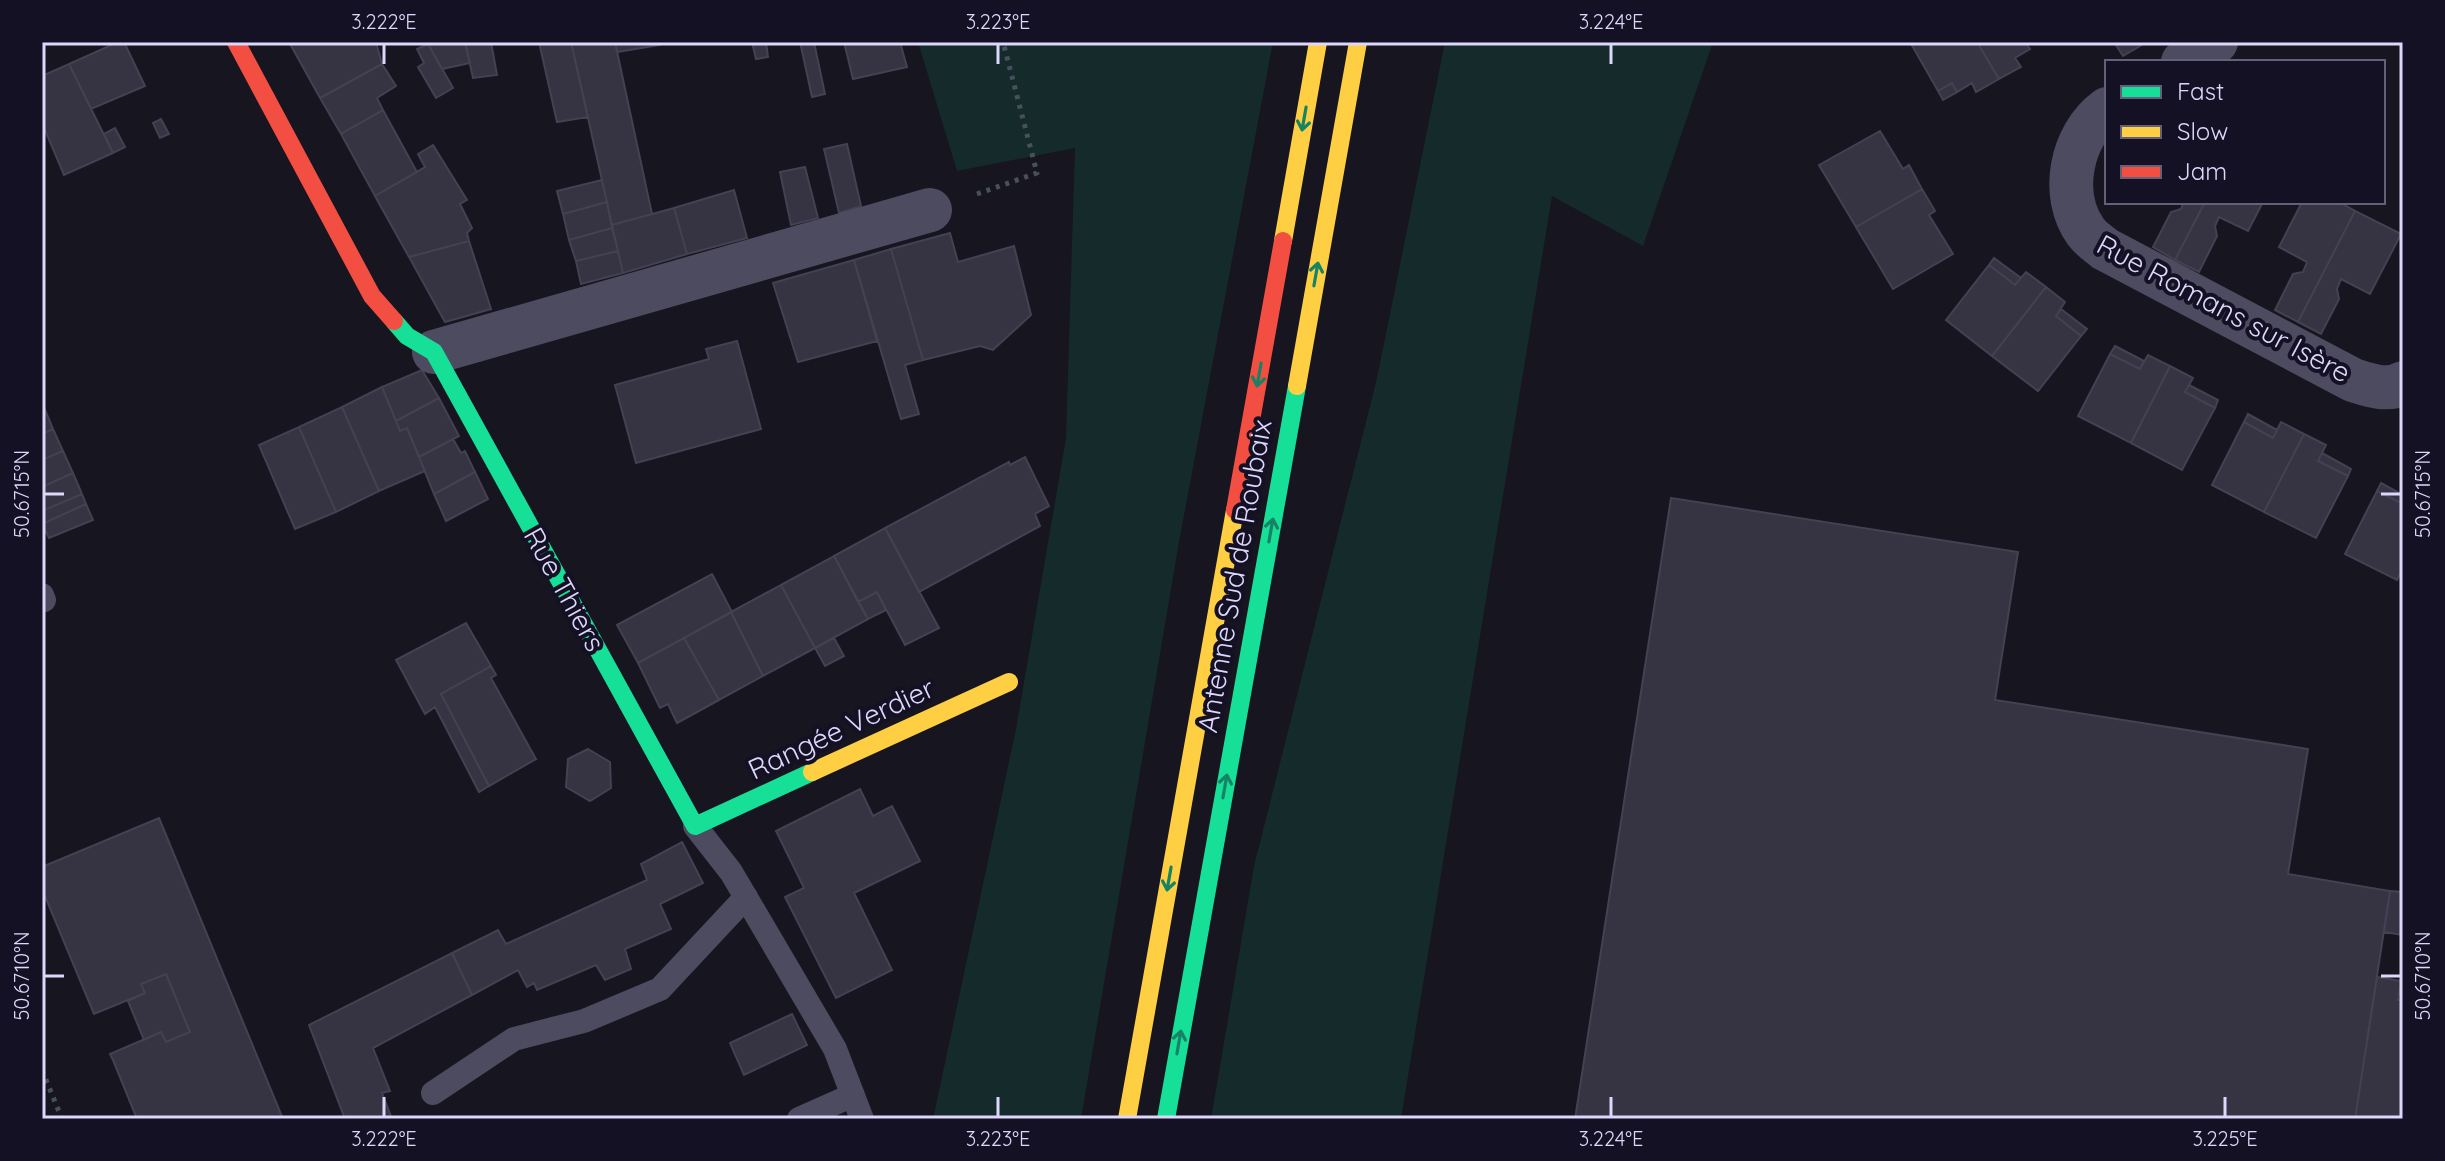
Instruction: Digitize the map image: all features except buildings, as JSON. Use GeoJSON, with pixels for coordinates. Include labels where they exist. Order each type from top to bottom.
{"type":"FeatureCollection","features":[{"type":"Feature","properties":{"kind":"main road","name":"Rue Thiers"},"geometry":{"type":"LineString","coordinates":[[236,42],[372,296],[407,336],[434,352],[695,826]]}},
{"type":"Feature","properties":{"kind":"main road","name":"Antenne Sud de Roubaix"},"geometry":{"type":"LineString","coordinates":[[1127,1119],[1318,42]]}},
{"type":"Feature","properties":{"kind":"main road","name":"Antenne Sud de Roubaix"},"geometry":{"type":"LineString","coordinates":[[1166,1119],[1358,42]]}},
{"type":"Feature","properties":{"kind":"main road","name":"Rangée Verdier"},"geometry":{"type":"LineString","coordinates":[[695,826],[1009,682]]}},
{"type":"Feature","properties":{"kind":"street"},"geometry":{"type":"LineString","coordinates":[[2186,60],[2216,42]]}},
{"type":"Feature","properties":{"kind":"street","name":"Rue Romans sur Isère"},"geometry":{"type":"LineString","coordinates":[[2105,110],[2096,117],[2081,138],[2073,160],[2071,188],[2075,210],[2086,233],[2105,249],[2353,380],[2374,386],[2403,383]]}},
{"type":"Feature","properties":{"kind":"street"},"geometry":{"type":"LineString","coordinates":[[434,352],[930,210]]}},
{"type":"Feature","properties":{"kind":"lane"},"geometry":{"type":"LineString","coordinates":[[695,826],[731,872],[835,1049],[862,1119]]}},
{"type":"Feature","properties":{"kind":"lane"},"geometry":{"type":"LineString","coordinates":[[433,1093],[514,1039],[584,1021],[660,989],[746,897]]}},
{"type":"Feature","properties":{"kind":"lane"},"geometry":{"type":"LineString","coordinates":[[799,1119],[853,1095]]}},
{"type":"Feature","properties":{"kind":"path"},"geometry":{"type":"LineString","coordinates":[[930,210],[1037,173],[1003,42]]}},
{"type":"Feature","properties":{"kind":"path"},"geometry":{"type":"LineString","coordinates":[[42,1070],[62,1119]]}},
{"type":"Feature","properties":{"kind":"green space"},"geometry":{"type":"Polygon","coordinates":[[[918,42],[1273,42],[1179,542],[1081,1119],[933,1119],[1016,729],[1066,438],[1075,148],[957,171],[918,42]]]}},
{"type":"Feature","properties":{"kind":"green space"},"geometry":{"type":"Polygon","coordinates":[[[1445,42],[1713,42],[1643,246],[1552,196],[1401,1119],[1211,1119],[1254,866],[1377,378],[1445,42]]]}},
{"type":"Feature","properties":{"kind":"traffic: fast"},"geometry":{"type":"LineString","coordinates":[[394,321],[407,336],[434,352],[695,826],[812,772]]}},
{"type":"Feature","properties":{"kind":"traffic: fast"},"geometry":{"type":"LineString","coordinates":[[1166,1119],[1297,386]]}},
{"type":"Feature","properties":{"kind":"traffic: slow"},"geometry":{"type":"LineString","coordinates":[[1283,241],[1318,42]]}},
{"type":"Feature","properties":{"kind":"traffic: slow"},"geometry":{"type":"LineString","coordinates":[[1297,386],[1358,42]]}},
{"type":"Feature","properties":{"kind":"traffic: slow"},"geometry":{"type":"LineString","coordinates":[[1127,1119],[1235,510]]}},
{"type":"Feature","properties":{"kind":"traffic: slow"},"geometry":{"type":"LineString","coordinates":[[812,772],[1009,682]]}},
{"type":"Feature","properties":{"kind":"traffic: jam"},"geometry":{"type":"LineString","coordinates":[[236,42],[372,296],[394,321]]}},
{"type":"Feature","properties":{"kind":"traffic: jam"},"geometry":{"type":"LineString","coordinates":[[1235,510],[1283,241]]}}]}
